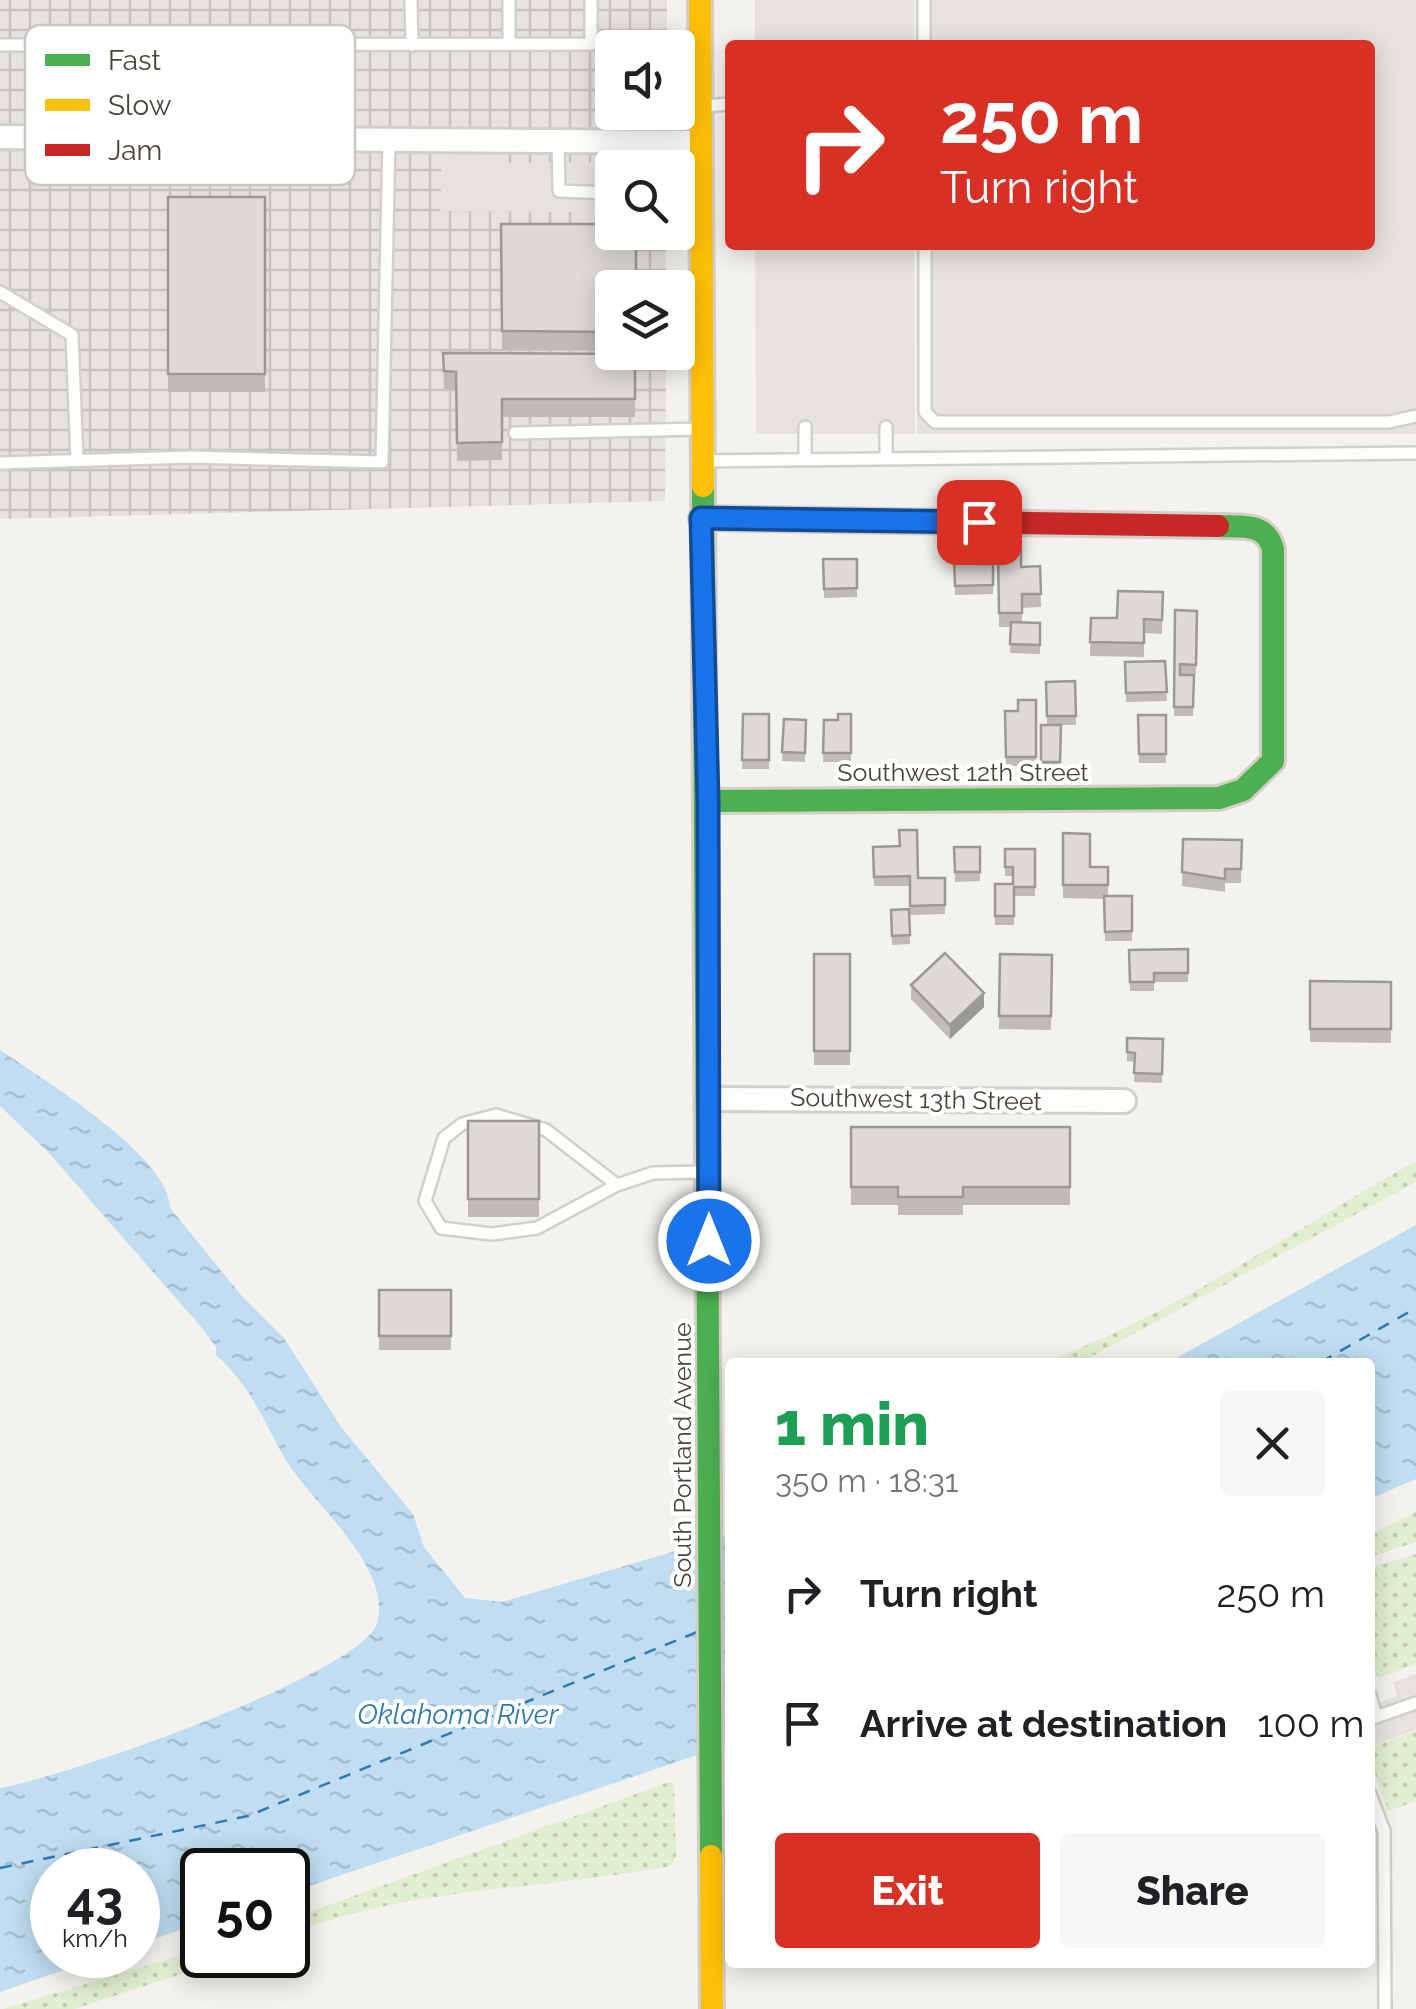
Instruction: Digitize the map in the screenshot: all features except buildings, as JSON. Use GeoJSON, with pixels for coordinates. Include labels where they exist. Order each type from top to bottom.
{"type":"FeatureCollection","features":[{"type":"Feature","properties":{"kind":"main road","name":"South Portland Avenue"},"geometry":{"type":"LineString","coordinates":[[700,0],[700,142],[694,193],[708,801],[712,2009]]}},
{"type":"Feature","properties":{"kind":"main road","name":"Southwest 12th Street"},"geometry":{"type":"LineString","coordinates":[[701,518],[1258,526],[1267,532],[1273,544],[1273,761],[1243,790],[1219,798],[708,801]]}},
{"type":"Feature","properties":{"kind":"street"},"geometry":{"type":"LineString","coordinates":[[0,137],[25,137]]}},
{"type":"Feature","properties":{"kind":"street"},"geometry":{"type":"LineString","coordinates":[[355,140],[700,142]]}},
{"type":"Feature","properties":{"kind":"street","name":"Southwest 13th Street"},"geometry":{"type":"LineString","coordinates":[[708,1099],[1124,1101]]}},
{"type":"Feature","properties":{"kind":"lane"},"geometry":{"type":"LineString","coordinates":[[411,0],[412,44]]}},
{"type":"Feature","properties":{"kind":"lane"},"geometry":{"type":"LineString","coordinates":[[509,0],[509,44]]}},
{"type":"Feature","properties":{"kind":"lane"},"geometry":{"type":"LineString","coordinates":[[355,44],[591,44],[591,0]]}},
{"type":"Feature","properties":{"kind":"lane"},"geometry":{"type":"LineString","coordinates":[[924,0],[924,40]]}},
{"type":"Feature","properties":{"kind":"lane"},"geometry":{"type":"LineString","coordinates":[[0,45],[25,45]]}},
{"type":"Feature","properties":{"kind":"lane"},"geometry":{"type":"LineString","coordinates":[[700,106],[725,104]]}},
{"type":"Feature","properties":{"kind":"lane"},"geometry":{"type":"LineString","coordinates":[[0,462],[382,462],[388,140]]}},
{"type":"Feature","properties":{"kind":"lane"},"geometry":{"type":"LineString","coordinates":[[558,142],[560,191],[595,192]]}},
{"type":"Feature","properties":{"kind":"lane"},"geometry":{"type":"LineString","coordinates":[[925,250],[925,412],[934,422],[1389,422],[1416,416]]}},
{"type":"Feature","properties":{"kind":"lane"},"geometry":{"type":"LineString","coordinates":[[0,292],[72,334],[77,460]]}},
{"type":"Feature","properties":{"kind":"lane"},"geometry":{"type":"LineString","coordinates":[[804,427],[805,458]]}},
{"type":"Feature","properties":{"kind":"lane"},"geometry":{"type":"LineString","coordinates":[[886,427],[886,457]]}},
{"type":"Feature","properties":{"kind":"lane"},"geometry":{"type":"LineString","coordinates":[[516,434],[701,429]]}},
{"type":"Feature","properties":{"kind":"lane"},"geometry":{"type":"LineString","coordinates":[[701,462],[1416,453]]}},
{"type":"Feature","properties":{"kind":"lane"},"geometry":{"type":"LineString","coordinates":[[616,1185],[546,1130],[496,1114],[462,1124],[444,1138],[425,1201],[441,1228],[492,1234],[537,1228],[616,1185],[653,1173],[709,1172]]}},
{"type":"Feature","properties":{"kind":"lane"},"geometry":{"type":"LineString","coordinates":[[1375,1717],[1416,1702]]}},
{"type":"Feature","properties":{"kind":"lane"},"geometry":{"type":"LineString","coordinates":[[1375,1808],[1384,1831],[1384,2009]]}},
{"type":"Feature","properties":{"kind":"shaded area"},"geometry":{"type":"Polygon","coordinates":[[[0,0],[667,0],[667,30],[595,30],[595,130],[667,130],[667,150],[595,150],[595,250],[666,250],[666,270],[595,270],[595,370],[666,370],[665,501],[0,519],[0,0]]]}},
{"type":"Feature","properties":{"kind":"shaded area"},"geometry":{"type":"Polygon","coordinates":[[[755,0],[914,0],[914,40],[755,40],[755,0]]]}},
{"type":"Feature","properties":{"kind":"shaded area"},"geometry":{"type":"Polygon","coordinates":[[[918,0],[1416,0],[1416,434],[917,434],[918,250],[1375,250],[1375,40],[918,40],[918,0]]]}},
{"type":"Feature","properties":{"kind":"shaded area"},"geometry":{"type":"Polygon","coordinates":[[[442,154],[498,154],[499,163],[595,162],[595,235],[582,238],[581,212],[440,211],[442,154]]]}},
{"type":"Feature","properties":{"kind":"shaded area"},"geometry":{"type":"Polygon","coordinates":[[[755,250],[914,250],[915,434],[756,434],[755,250]]]}},
{"type":"Feature","properties":{"kind":"shaded area"},"geometry":{"type":"Polygon","coordinates":[[[1416,1674],[1416,1730],[1375,1745],[1375,1704],[1397,1696],[1393,1682],[1416,1674]]]}},
{"type":"Feature","properties":{"kind":"green space"},"geometry":{"type":"Polygon","coordinates":[[[1416,1161],[1416,1182],[1088,1358],[1055,1358],[1188,1295],[1416,1161]]]}},
{"type":"Feature","properties":{"kind":"green space"},"geometry":{"type":"Polygon","coordinates":[[[1416,1511],[1416,1542],[1375,1555],[1375,1533],[1416,1511]]]}},
{"type":"Feature","properties":{"kind":"green space"},"geometry":{"type":"Polygon","coordinates":[[[1416,1554],[1416,1664],[1379,1678],[1375,1673],[1375,1566],[1416,1554]]]}},
{"type":"Feature","properties":{"kind":"green space"},"geometry":{"type":"Polygon","coordinates":[[[1416,1731],[1416,1801],[1388,1811],[1375,1773],[1375,1746],[1416,1731]]]}},
{"type":"Feature","properties":{"kind":"green space"},"geometry":{"type":"Polygon","coordinates":[[[674,1783],[676,1856],[671,1866],[428,1898],[310,1927],[310,1912],[674,1783]]]}},
{"type":"Feature","properties":{"kind":"green space"},"geometry":{"type":"Polygon","coordinates":[[[180,1956],[180,1974],[74,2009],[3,2009],[106,1978],[160,1978],[160,1962],[180,1956]]]}},
{"type":"Feature","properties":{"kind":"water","name":"Oklahoma River"},"geometry":{"type":"Polygon","coordinates":[[[0,1050],[101,1120],[149,1165],[164,1187],[170,1208],[241,1295],[284,1338],[341,1427],[413,1514],[424,1547],[465,1598],[502,1602],[725,1536],[725,1746],[310,1886],[310,1848],[180,1848],[180,1930],[160,1937],[160,1848],[30,1848],[30,1978],[40,1978],[0,1992],[0,1788],[142,1745],[268,1695],[321,1669],[359,1644],[377,1623],[379,1601],[361,1556],[295,1473],[247,1390],[216,1355],[216,1347],[49,1153],[0,1106],[0,1050]]]}},
{"type":"Feature","properties":{"kind":"water"},"geometry":{"type":"Polygon","coordinates":[[[1416,1225],[1416,1479],[1375,1497],[1375,1358],[1176,1358],[1416,1225]]]}},
{"type":"Feature","properties":{"kind":"ferry route"},"geometry":{"type":"LineString","coordinates":[[1328,1358],[1416,1308]]}},
{"type":"Feature","properties":{"kind":"ferry route"},"geometry":{"type":"LineString","coordinates":[[0,1868],[248,1816],[697,1632]]}},
{"type":"Feature","properties":{"kind":"traffic: fast"},"geometry":{"type":"LineString","coordinates":[[703,486],[711,1856]]}},
{"type":"Feature","properties":{"kind":"traffic: fast"},"geometry":{"type":"LineString","coordinates":[[708,801],[1219,798],[1243,790],[1273,761],[1273,549],[1259,530],[1218,526]]}},
{"type":"Feature","properties":{"kind":"traffic: slow"},"geometry":{"type":"LineString","coordinates":[[700,0],[703,486]]}},
{"type":"Feature","properties":{"kind":"traffic: slow"},"geometry":{"type":"LineString","coordinates":[[711,1856],[712,2009]]}},
{"type":"Feature","properties":{"kind":"traffic: jam"},"geometry":{"type":"LineString","coordinates":[[701,518],[1218,526]]}},
{"type":"Feature","properties":{"kind":"route"},"geometry":{"type":"LineString","coordinates":[[709,1241],[708,801],[701,518],[979,522]]}}]}
